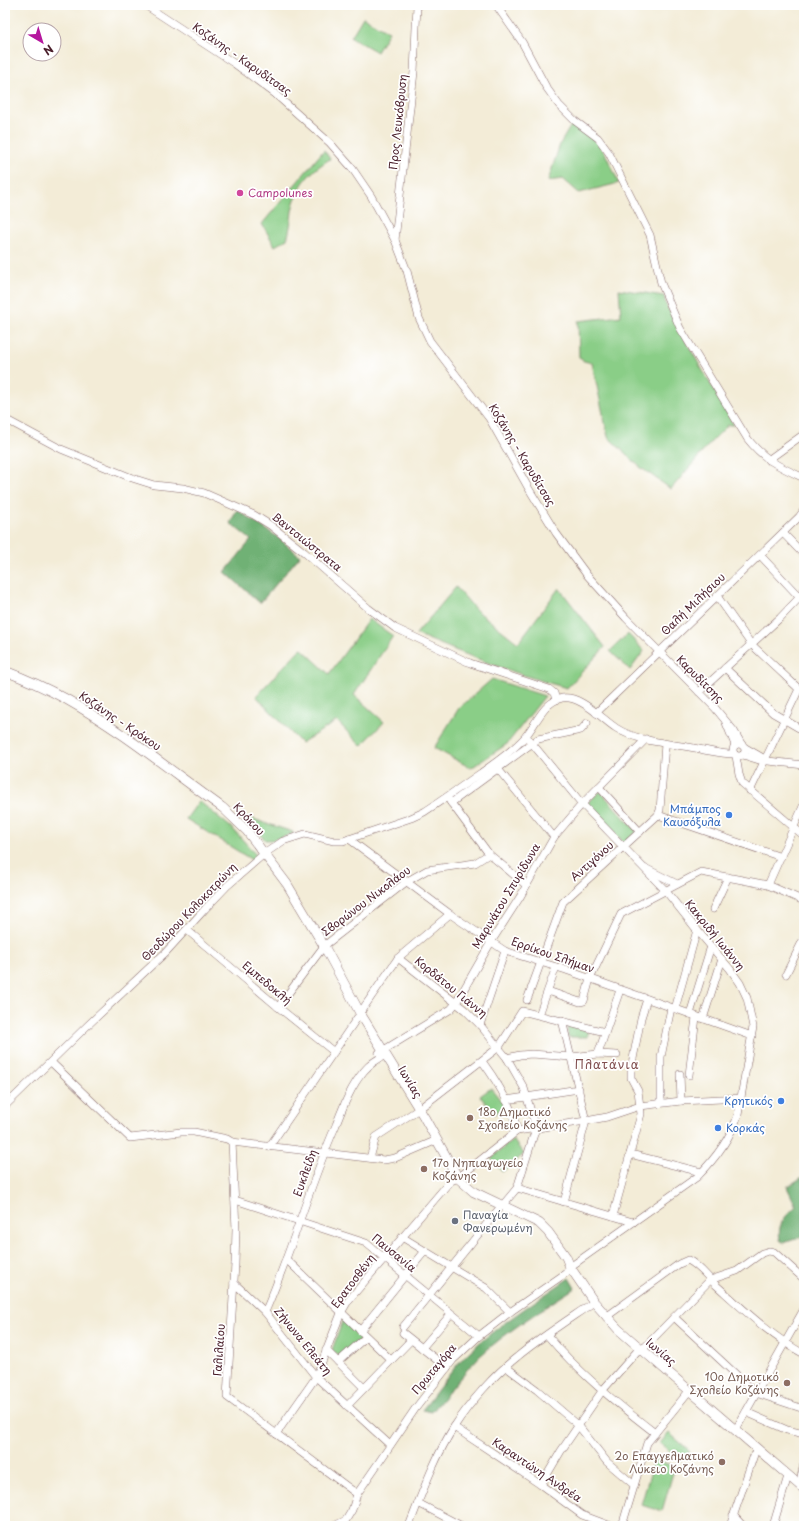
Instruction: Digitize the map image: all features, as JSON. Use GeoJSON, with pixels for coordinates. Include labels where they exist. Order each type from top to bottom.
{"type":"FeatureCollection","features":[{"type":"Feature","properties":{"kind":"main road","name":"Κοζάνης - Κρόκου"},"geometry":{"type":"LineString","coordinates":[[5,670],[42,686],[77,705],[118,732],[215,802]]}},
{"type":"Feature","properties":{"kind":"main road","name":"Κρόκου"},"geometry":{"type":"LineString","coordinates":[[215,802],[241,825],[264,854]]}},
{"type":"Feature","properties":{"kind":"main road","name":"Ιωνίας"},"geometry":{"type":"LineString","coordinates":[[264,854],[282,887],[321,949],[456,1179],[469,1195],[500,1208],[536,1227],[573,1270],[592,1300],[606,1317],[640,1350],[802,1487]]}},
{"type":"Feature","properties":{"kind":"street","name":"Κοζάνης - Καρυδίτσας"},"geometry":{"type":"LineString","coordinates":[[145,5],[261,83],[306,120],[341,155],[371,196],[395,240],[407,270],[419,318],[430,341],[489,418],[529,489],[571,554],[626,618],[659,652]]}},
{"type":"Feature","properties":{"kind":"street","name":"Προς Λευκόβρυση"},"geometry":{"type":"LineString","coordinates":[[395,240],[414,72],[416,5]]}},
{"type":"Feature","properties":{"kind":"street"},"geometry":{"type":"LineString","coordinates":[[496,5],[522,42],[543,81],[559,105],[575,121],[598,138],[609,153],[648,231],[661,283],[680,328],[747,438],[760,454],[768,460],[804,478]]}},
{"type":"Feature","properties":{"kind":"street","name":"Βαντσιώστρατα"},"geometry":{"type":"LineString","coordinates":[[5,420],[61,449],[132,478],[154,485],[183,488],[204,494],[254,515],[301,549],[368,608],[395,628],[470,663],[549,689],[554,693],[556,700]]}},
{"type":"Feature","properties":{"kind":"street"},"geometry":{"type":"LineString","coordinates":[[768,460],[804,434]]}},
{"type":"Feature","properties":{"kind":"street","name":"Θαλή Μιλήσιου"},"geometry":{"type":"LineString","coordinates":[[596,713],[783,532],[802,519],[804,510]]}},
{"type":"Feature","properties":{"kind":"street"},"geometry":{"type":"LineString","coordinates":[[783,532],[804,555]]}},
{"type":"Feature","properties":{"kind":"street"},"geometry":{"type":"LineString","coordinates":[[760,555],[802,600]]}},
{"type":"Feature","properties":{"kind":"street"},"geometry":{"type":"LineString","coordinates":[[699,692],[802,600],[804,590]]}},
{"type":"Feature","properties":{"kind":"street"},"geometry":{"type":"LineString","coordinates":[[717,596],[751,644],[802,688],[784,720],[750,791]]}},
{"type":"Feature","properties":{"kind":"street","name":"Καρυδίτσης"},"geometry":{"type":"LineString","coordinates":[[659,652],[699,692],[725,721],[727,729],[738,750],[738,770],[742,784],[804,836]]}},
{"type":"Feature","properties":{"kind":"street"},"geometry":{"type":"LineString","coordinates":[[725,668],[773,713],[804,731]]}},
{"type":"Feature","properties":{"kind":"street"},"geometry":{"type":"LineString","coordinates":[[556,700],[571,698],[583,704],[620,730],[664,744],[704,750],[738,750],[759,760],[765,759],[804,764]]}},
{"type":"Feature","properties":{"kind":"street","name":"Θεοδώρου Κολοκοτρώνη"},"geometry":{"type":"LineString","coordinates":[[5,1106],[28,1082],[157,961],[227,886],[264,854],[290,838],[305,834],[334,841],[349,839],[411,818],[449,800],[507,754],[526,736],[542,712],[556,700]]}},
{"type":"Feature","properties":{"kind":"street"},"geometry":{"type":"LineString","coordinates":[[526,885],[490,854],[449,800],[498,769],[538,739],[581,730],[587,723]]}},
{"type":"Feature","properties":{"kind":"street","name":"Κακριδή Ιωάννη"},"geometry":{"type":"LineString","coordinates":[[526,736],[582,804],[665,890],[722,959],[740,983],[747,998],[752,1017],[752,1036],[735,1125],[721,1147],[701,1172],[690,1182],[633,1222],[573,1270]]}},
{"type":"Feature","properties":{"kind":"street","name":"Μαρινάτου Σπυρίδωνα"},"geometry":{"type":"LineString","coordinates":[[382,1054],[451,1009],[456,1004],[554,837],[582,804],[646,739]]}},
{"type":"Feature","properties":{"kind":"street"},"geometry":{"type":"LineString","coordinates":[[664,744],[660,810],[658,815],[781,857]]}},
{"type":"Feature","properties":{"kind":"street"},"geometry":{"type":"LineString","coordinates":[[498,769],[554,837]]}},
{"type":"Feature","properties":{"kind":"street"},"geometry":{"type":"LineString","coordinates":[[599,787],[640,832]]}},
{"type":"Feature","properties":{"kind":"street"},"geometry":{"type":"LineString","coordinates":[[768,885],[794,827],[801,816],[804,804]]}},
{"type":"Feature","properties":{"kind":"street","name":"Αντιγόνου"},"geometry":{"type":"LineString","coordinates":[[527,1000],[563,902],[658,815]]}},
{"type":"Feature","properties":{"kind":"street","name":"Ερρίκου Σλήμαν"},"geometry":{"type":"LineString","coordinates":[[349,839],[450,914],[505,951],[556,967],[752,1036]]}},
{"type":"Feature","properties":{"kind":"street","name":"Σβορώνου Νικολάου"},"geometry":{"type":"LineString","coordinates":[[321,949],[406,882],[427,870],[474,863],[490,854]]}},
{"type":"Feature","properties":{"kind":"street"},"geometry":{"type":"LineString","coordinates":[[640,865],[677,884]]}},
{"type":"Feature","properties":{"kind":"street"},"geometry":{"type":"LineString","coordinates":[[548,991],[582,1002],[584,1001],[590,979],[621,914],[701,872],[768,885],[804,901]]}},
{"type":"Feature","properties":{"kind":"street"},"geometry":{"type":"LineString","coordinates":[[713,910],[728,877]]}},
{"type":"Feature","properties":{"kind":"street"},"geometry":{"type":"LineString","coordinates":[[269,1147],[398,958],[450,914]]}},
{"type":"Feature","properties":{"kind":"street","name":"Εμπεδοκλή"},"geometry":{"type":"LineString","coordinates":[[187,930],[334,1052]]}},
{"type":"Feature","properties":{"kind":"street"},"geometry":{"type":"LineString","coordinates":[[661,1103],[661,1057],[673,1008],[697,930]]}},
{"type":"Feature","properties":{"kind":"street"},"geometry":{"type":"LineString","coordinates":[[786,974],[804,938]]}},
{"type":"Feature","properties":{"kind":"street"},"geometry":{"type":"LineString","coordinates":[[689,1075],[696,1017],[710,946]]}},
{"type":"Feature","properties":{"kind":"street"},"geometry":{"type":"LineString","coordinates":[[278,1007],[321,949]]}},
{"type":"Feature","properties":{"kind":"street"},"geometry":{"type":"LineString","coordinates":[[480,1024],[505,951]]}},
{"type":"Feature","properties":{"kind":"street","name":"Κορδάτου Γιάννη"},"geometry":{"type":"LineString","coordinates":[[398,958],[480,1024],[500,1047],[520,1079],[527,1096],[536,1128]]}},
{"type":"Feature","properties":{"kind":"street"},"geometry":{"type":"LineString","coordinates":[[696,1017],[722,959]]}},
{"type":"Feature","properties":{"kind":"street"},"geometry":{"type":"LineString","coordinates":[[539,1015],[556,967]]}},
{"type":"Feature","properties":{"kind":"street"},"geometry":{"type":"LineString","coordinates":[[598,1054],[620,990]]}},
{"type":"Feature","properties":{"kind":"street"},"geometry":{"type":"LineString","coordinates":[[613,1216],[641,1114],[638,1091],[631,1078],[631,1069],[641,1018],[647,999]]}},
{"type":"Feature","properties":{"kind":"street"},"geometry":{"type":"LineString","coordinates":[[370,1158],[376,1137],[416,1110],[500,1047],[522,1010],[605,1032]]}},
{"type":"Feature","properties":{"kind":"street"},"geometry":{"type":"LineString","coordinates":[[562,1020],[586,1121],[564,1202]]}},
{"type":"Feature","properties":{"kind":"street","name":"Ευκλείδη"},"geometry":{"type":"LineString","coordinates":[[264,1312],[286,1259],[323,1153],[344,1105],[357,1080],[382,1054]]}},
{"type":"Feature","properties":{"kind":"street"},"geometry":{"type":"LineString","coordinates":[[507,1058],[532,1054],[571,1056],[598,1054],[618,1055]]}},
{"type":"Feature","properties":{"kind":"street"},"geometry":{"type":"LineString","coordinates":[[482,1061],[498,1083],[517,1131],[608,1117],[640,1106],[681,1101],[741,1098]]}},
{"type":"Feature","properties":{"kind":"street"},"geometry":{"type":"LineString","coordinates":[[50,1062],[130,1138],[181,1132],[194,1132],[227,1139],[232,1142],[390,1160],[434,1141]]}},
{"type":"Feature","properties":{"kind":"street"},"geometry":{"type":"LineString","coordinates":[[680,1074],[681,1101]]}},
{"type":"Feature","properties":{"kind":"street"},"geometry":{"type":"LineString","coordinates":[[506,1100],[579,1089]]}},
{"type":"Feature","properties":{"kind":"street"},"geometry":{"type":"LineString","coordinates":[[447,1368],[411,1340],[403,1330],[452,1266],[518,1188],[536,1128]]}},
{"type":"Feature","properties":{"kind":"street","name":"Ερατοσθένη"},"geometry":{"type":"LineString","coordinates":[[276,1434],[316,1377],[341,1313],[384,1258],[447,1185],[517,1131]]}},
{"type":"Feature","properties":{"kind":"street","name":"Γαλιλαίου"},"geometry":{"type":"LineString","coordinates":[[232,1142],[236,1229],[227,1397],[357,1494]]}},
{"type":"Feature","properties":{"kind":"street"},"geometry":{"type":"LineString","coordinates":[[630,1154],[701,1172]]}},
{"type":"Feature","properties":{"kind":"street"},"geometry":{"type":"LineString","coordinates":[[518,1188],[633,1222]]}},
{"type":"Feature","properties":{"kind":"street","name":"Παυσανία"},"geometry":{"type":"LineString","coordinates":[[235,1200],[361,1241],[479,1336]]}},
{"type":"Feature","properties":{"kind":"street"},"geometry":{"type":"LineString","coordinates":[[402,1237],[486,1288],[510,1312]]}},
{"type":"Feature","properties":{"kind":"street"},"geometry":{"type":"LineString","coordinates":[[360,1331],[425,1251]]}},
{"type":"Feature","properties":{"kind":"street"},"geometry":{"type":"LineString","coordinates":[[541,1485],[578,1425],[602,1390],[710,1280],[737,1271],[762,1253],[768,1251],[774,1252],[804,1279]]}},
{"type":"Feature","properties":{"kind":"street"},"geometry":{"type":"LineString","coordinates":[[286,1259],[391,1360]]}},
{"type":"Feature","properties":{"kind":"street"},"geometry":{"type":"LineString","coordinates":[[606,1317],[684,1261],[692,1262],[710,1280],[784,1343],[804,1354]]}},
{"type":"Feature","properties":{"kind":"street","name":"Πρωταγόρα"},"geometry":{"type":"LineString","coordinates":[[334,1526],[346,1520],[352,1510],[357,1494],[390,1445],[415,1409],[461,1352],[510,1312],[566,1273],[573,1270]]}},
{"type":"Feature","properties":{"kind":"street","name":"Ζήνωνα Ελεάτη"},"geometry":{"type":"LineString","coordinates":[[234,1283],[264,1312],[316,1377],[390,1445]]}},
{"type":"Feature","properties":{"kind":"street"},"geometry":{"type":"LineString","coordinates":[[409,1526],[440,1453],[454,1427],[476,1399],[506,1367],[528,1348],[592,1300]]}},
{"type":"Feature","properties":{"kind":"street"},"geometry":{"type":"LineString","coordinates":[[735,1431],[804,1309]]}},
{"type":"Feature","properties":{"kind":"street"},"geometry":{"type":"LineString","coordinates":[[422,1348],[451,1314]]}},
{"type":"Feature","properties":{"kind":"street"},"geometry":{"type":"LineString","coordinates":[[674,1317],[756,1393],[804,1409]]}},
{"type":"Feature","properties":{"kind":"street"},"geometry":{"type":"LineString","coordinates":[[547,1335],[576,1368],[655,1433]]}},
{"type":"Feature","properties":{"kind":"street"},"geometry":{"type":"LineString","coordinates":[[338,1362],[366,1337]]}},
{"type":"Feature","properties":{"kind":"street"},"geometry":{"type":"LineString","coordinates":[[347,1406],[411,1340]]}},
{"type":"Feature","properties":{"kind":"street"},"geometry":{"type":"LineString","coordinates":[[326,1350],[364,1388]]}},
{"type":"Feature","properties":{"kind":"street"},"geometry":{"type":"LineString","coordinates":[[506,1367],[537,1390],[578,1425],[607,1462],[634,1485]]}},
{"type":"Feature","properties":{"kind":"street"},"geometry":{"type":"LineString","coordinates":[[622,1526],[647,1443],[689,1391]]}},
{"type":"Feature","properties":{"kind":"street"},"geometry":{"type":"LineString","coordinates":[[746,1412],[787,1430],[804,1434]]}},
{"type":"Feature","properties":{"kind":"street","name":"Καραντώνη Ανδρέα"},"geometry":{"type":"LineString","coordinates":[[454,1427],[508,1465],[541,1485],[582,1515],[611,1526]]}},
{"type":"Feature","properties":{"kind":"street"},"geometry":{"type":"LineString","coordinates":[[730,1526],[756,1449]]}},
{"type":"Feature","properties":{"kind":"street"},"geometry":{"type":"LineString","coordinates":[[802,1487],[804,1464]]}},
{"type":"Feature","properties":{"kind":"street"},"geometry":{"type":"LineString","coordinates":[[773,1526],[788,1476]]}},
{"type":"Feature","properties":{"kind":"street"},"geometry":{"type":"LineString","coordinates":[[418,1503],[462,1526]]}},
{"type":"Feature","properties":{"kind":"street"},"geometry":{"type":"LineString","coordinates":[[734,1515],[743,1526]]}},
{"type":"Feature","properties":{"kind":"green space"},"geometry":{"type":"Polygon","coordinates":[[[363,17],[389,32],[377,52],[351,37],[363,17]]]}},
{"type":"Feature","properties":{"kind":"green space"},"geometry":{"type":"Polygon","coordinates":[[[573,122],[598,143],[605,153],[619,183],[579,193],[563,179],[548,181],[560,144],[573,122]]]}},
{"type":"Feature","properties":{"kind":"green space"},"geometry":{"type":"Polygon","coordinates":[[[324,150],[330,159],[316,169],[305,180],[294,202],[287,239],[275,246],[262,224],[324,150]]]}},
{"type":"Feature","properties":{"kind":"green space"},"geometry":{"type":"Polygon","coordinates":[[[619,289],[664,296],[666,305],[680,331],[734,425],[728,425],[712,441],[671,489],[640,467],[608,437],[592,363],[579,358],[578,321],[621,316],[619,289]]]}},
{"type":"Feature","properties":{"kind":"green space"},"geometry":{"type":"Polygon","coordinates":[[[237,510],[276,536],[300,556],[260,603],[225,572],[251,540],[230,523],[237,510]]]}},
{"type":"Feature","properties":{"kind":"green space"},"geometry":{"type":"Polygon","coordinates":[[[456,587],[476,610],[518,643],[559,588],[605,647],[567,688],[490,664],[416,634],[456,587]]]}},
{"type":"Feature","properties":{"kind":"green space"},"geometry":{"type":"Polygon","coordinates":[[[369,619],[393,636],[354,695],[384,722],[361,746],[337,721],[301,743],[256,696],[301,648],[329,674],[369,619]]]}},
{"type":"Feature","properties":{"kind":"green space"},"geometry":{"type":"Polygon","coordinates":[[[628,634],[644,651],[630,670],[610,651],[628,634]]]}},
{"type":"Feature","properties":{"kind":"green space"},"geometry":{"type":"Polygon","coordinates":[[[492,679],[545,696],[507,744],[471,768],[434,748],[459,708],[492,679]]]}},
{"type":"Feature","properties":{"kind":"green space"},"geometry":{"type":"Polygon","coordinates":[[[600,791],[637,832],[624,843],[587,803],[600,791]]]}},
{"type":"Feature","properties":{"kind":"green space"},"geometry":{"type":"Polygon","coordinates":[[[199,801],[233,829],[257,856],[252,860],[186,819],[199,801]]]}},
{"type":"Feature","properties":{"kind":"green space"},"geometry":{"type":"Polygon","coordinates":[[[244,816],[293,832],[293,834],[272,840],[265,840],[244,816]]]}},
{"type":"Feature","properties":{"kind":"green space"},"geometry":{"type":"Polygon","coordinates":[[[567,1025],[588,1031],[588,1037],[568,1037],[567,1025]]]}},
{"type":"Feature","properties":{"kind":"green space"},"geometry":{"type":"Polygon","coordinates":[[[491,1088],[505,1106],[494,1114],[480,1096],[491,1088]]]}},
{"type":"Feature","properties":{"kind":"green space"},"geometry":{"type":"Polygon","coordinates":[[[513,1140],[524,1154],[502,1172],[491,1158],[513,1140]]]}},
{"type":"Feature","properties":{"kind":"green space"},"geometry":{"type":"Polygon","coordinates":[[[804,1176],[804,1236],[784,1243],[780,1240],[779,1234],[781,1225],[785,1217],[796,1206],[787,1187],[804,1176]]]}},
{"type":"Feature","properties":{"kind":"green space"},"geometry":{"type":"Polygon","coordinates":[[[569,1278],[575,1288],[538,1312],[491,1346],[462,1376],[432,1412],[422,1410],[451,1372],[470,1351],[506,1322],[569,1278]]]}},
{"type":"Feature","properties":{"kind":"green space"},"geometry":{"type":"Polygon","coordinates":[[[343,1320],[362,1338],[340,1358],[332,1350],[343,1320]]]}},
{"type":"Feature","properties":{"kind":"green space"},"geometry":{"type":"Polygon","coordinates":[[[669,1433],[690,1451],[680,1461],[660,1443],[669,1433]]]}},
{"type":"Feature","properties":{"kind":"green space"},"geometry":{"type":"Polygon","coordinates":[[[654,1460],[675,1466],[662,1511],[641,1505],[654,1460]]]}},
{"type":"Feature","properties":{"kind":"place","name":"Campolunes"},"geometry":{"type":"Point","coordinates":[240,193]}},
{"type":"Feature","properties":{"kind":"place","name":"Μπάμπος Καυσόξυλα"},"geometry":{"type":"Point","coordinates":[729,815]}},
{"type":"Feature","properties":{"kind":"place","name":"Κρητικός"},"geometry":{"type":"Point","coordinates":[781,1101]}},
{"type":"Feature","properties":{"kind":"place","name":"18ο Δημοτικό Σχολείο Κοζάνης"},"geometry":{"type":"Point","coordinates":[470,1118]}},
{"type":"Feature","properties":{"kind":"place","name":"Κορκάς"},"geometry":{"type":"Point","coordinates":[718,1128]}},
{"type":"Feature","properties":{"kind":"place","name":"17ο Νηπιαγωγείο Κοζάνης"},"geometry":{"type":"Point","coordinates":[424,1169]}},
{"type":"Feature","properties":{"kind":"place","name":"Παναγία Φανερωμένη"},"geometry":{"type":"Point","coordinates":[455,1221]}},
{"type":"Feature","properties":{"kind":"place","name":"10ο Δημοτικό Σχολείο Κοζάνης"},"geometry":{"type":"Point","coordinates":[787,1383]}},
{"type":"Feature","properties":{"kind":"place","name":"2ο Επαγγελματικό Λύκειο Κοζάνης"},"geometry":{"type":"Point","coordinates":[722,1462]}},
{"type":"Feature","properties":{"kind":"district","name":"Πλατάνια"},"geometry":{"type":"Point","coordinates":[607,1065]}}]}
